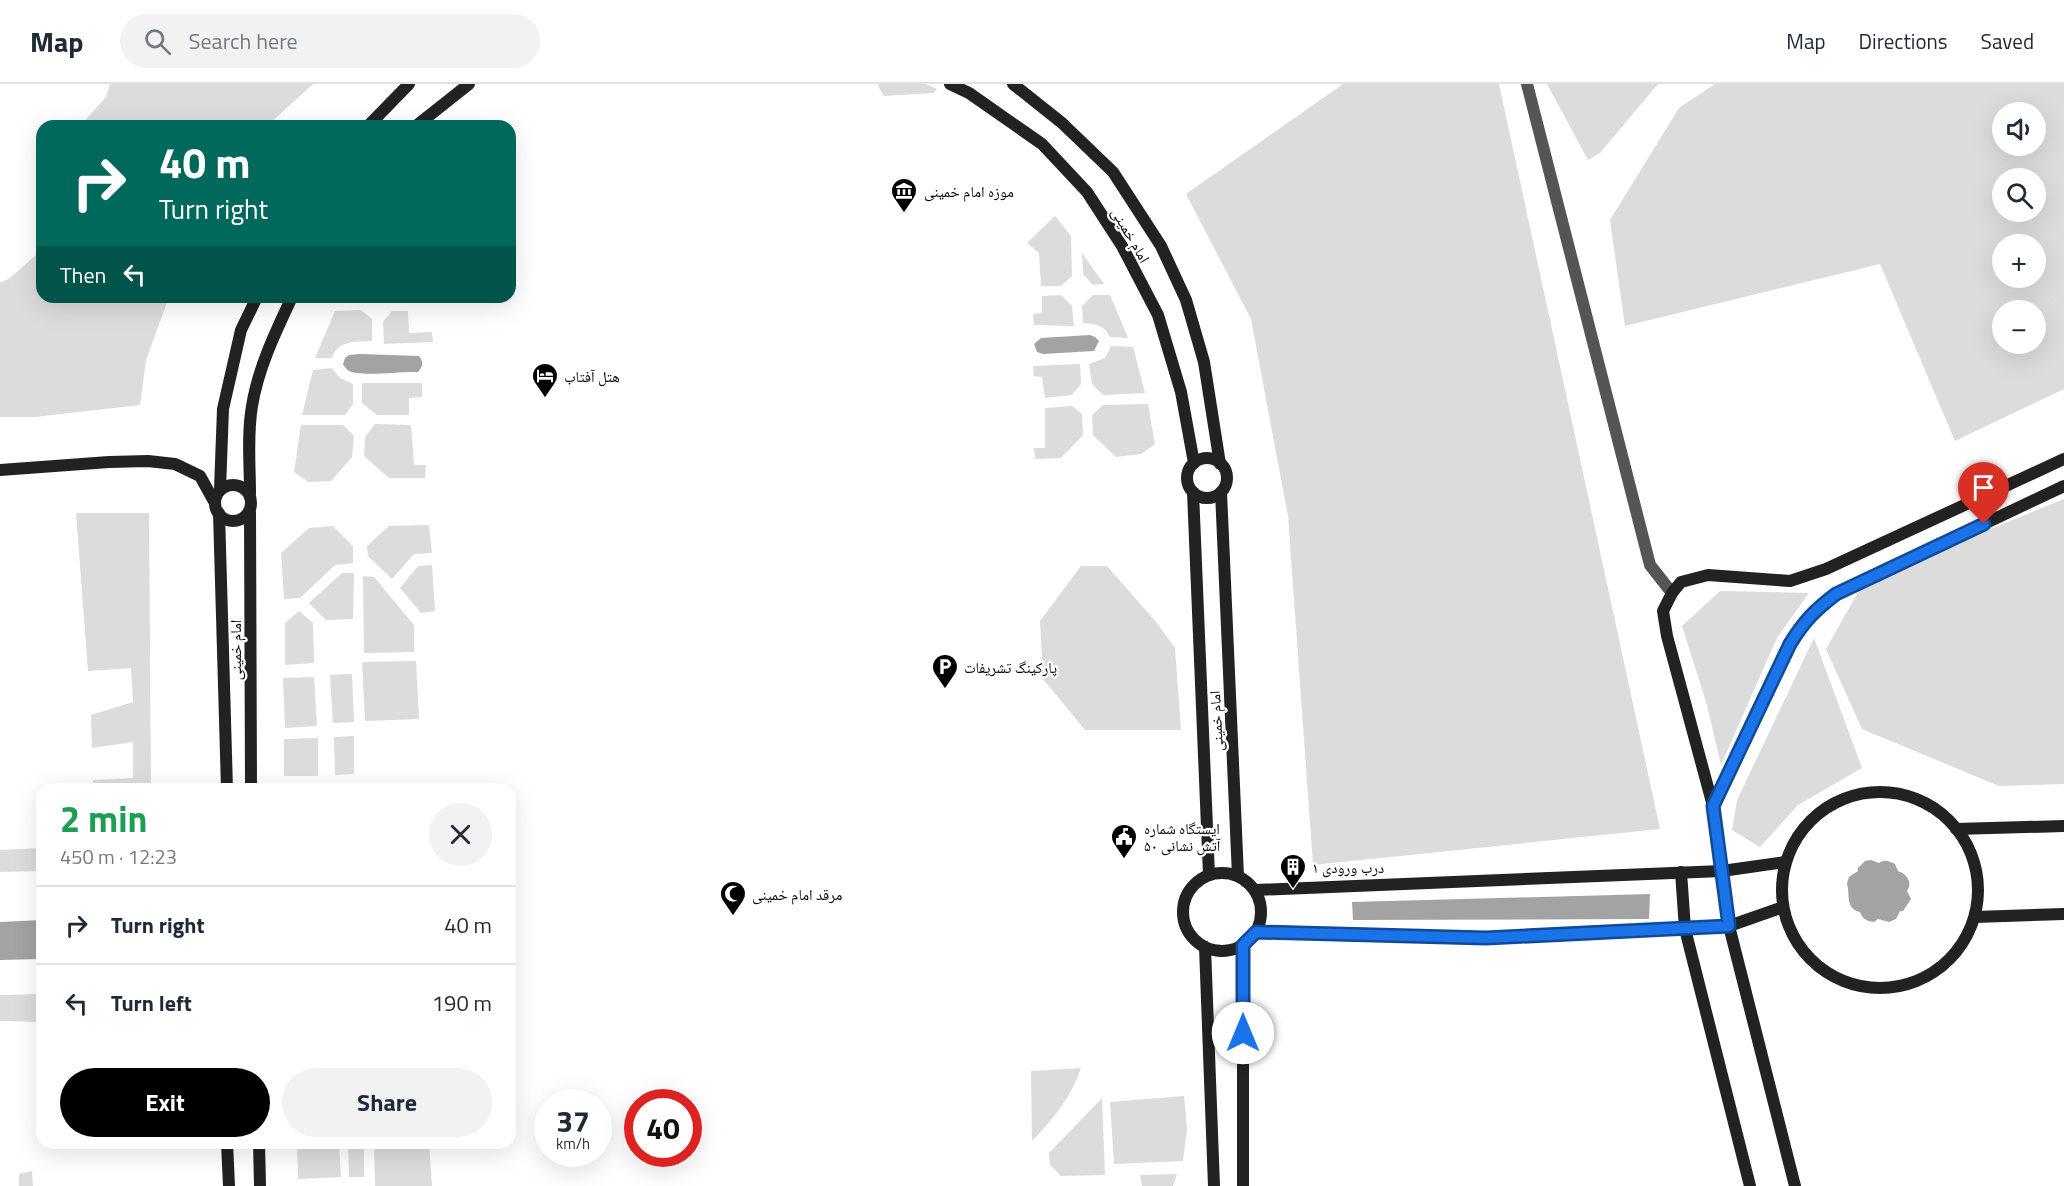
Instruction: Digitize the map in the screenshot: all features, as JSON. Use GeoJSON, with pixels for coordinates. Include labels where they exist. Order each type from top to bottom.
{"type":"FeatureCollection","features":[{"type":"Feature","properties":{"kind":"street"},"geometry":{"type":"LineString","coordinates":[[374,120],[409,84]]}},
{"type":"Feature","properties":{"kind":"street"},"geometry":{"type":"LineString","coordinates":[[424,120],[469,84]]}},
{"type":"Feature","properties":{"kind":"street","name":"امام خمینی"},"geometry":{"type":"LineString","coordinates":[[950,84],[969,93],[1042,144],[1087,192],[1122,246],[1158,315],[1181,392],[1194,463]]}},
{"type":"Feature","properties":{"kind":"street"},"geometry":{"type":"LineString","coordinates":[[1013,84],[1062,123],[1113,172],[1161,246],[1186,300],[1204,362],[1220,464]]}},
{"type":"Feature","properties":{"kind":"street"},"geometry":{"type":"LineString","coordinates":[[1527,84],[1650,565],[1672,592]]}},
{"type":"Feature","properties":{"kind":"street"},"geometry":{"type":"LineString","coordinates":[[217,508],[215,498],[220,489],[223,409],[241,330],[254,303]]}},
{"type":"Feature","properties":{"kind":"street"},"geometry":{"type":"LineString","coordinates":[[0,470],[108,462],[148,461],[175,464],[200,476],[222,518],[234,521],[246,516],[252,506],[249,447],[251,406],[276,331],[289,303]]}},
{"type":"Feature","properties":{"kind":"street"},"geometry":{"type":"LineString","coordinates":[[1204,458],[1215,460],[1220,464],[1227,478],[1221,492],[1210,498],[1204,498],[1193,492],[1187,481],[1190,468],[1194,463],[1204,458]]}},
{"type":"Feature","properties":{"kind":"street"},"geometry":{"type":"LineString","coordinates":[[1795,1186],[1729,926],[1713,806],[1667,636],[1663,611],[1672,592],[1681,582],[1708,575],[1790,581],[1826,569],[2064,459]]}},
{"type":"Feature","properties":{"kind":"street"},"geometry":{"type":"LineString","coordinates":[[220,489],[237,484],[250,494]]}},
{"type":"Feature","properties":{"kind":"street"},"geometry":{"type":"LineString","coordinates":[[1713,806],[1790,644],[1804,622],[1817,608],[1836,594],[2064,486]]}},
{"type":"Feature","properties":{"kind":"street","name":"امام خمینی"},"geometry":{"type":"LineString","coordinates":[[1193,492],[1209,876]]}},
{"type":"Feature","properties":{"kind":"street","name":"امام خمینی"},"geometry":{"type":"LineString","coordinates":[[1221,492],[1238,876]]}},
{"type":"Feature","properties":{"kind":"street","name":"امام خمینی"},"geometry":{"type":"LineString","coordinates":[[217,508],[227,783]]}},
{"type":"Feature","properties":{"kind":"street","name":"امام خمینی"},"geometry":{"type":"LineString","coordinates":[[250,512],[251,783]]}},
{"type":"Feature","properties":{"kind":"street"},"geometry":{"type":"LineString","coordinates":[[1875,792],[1906,796],[1934,808],[1956,829],[1969,849],[1976,871],[1978,894],[1975,917],[1963,944],[1943,966],[1918,981],[1890,988],[1860,987],[1833,977],[1809,959],[1792,935],[1783,906],[1781,884],[1785,862],[1798,835],[1819,813],[1846,798],[1875,792]]}},
{"type":"Feature","properties":{"kind":"street"},"geometry":{"type":"LineString","coordinates":[[1956,829],[2064,826]]}},
{"type":"Feature","properties":{"kind":"street"},"geometry":{"type":"LineString","coordinates":[[1255,890],[1722,871],[1785,862]]}},
{"type":"Feature","properties":{"kind":"street"},"geometry":{"type":"LineString","coordinates":[[1681,872],[1685,929],[1750,1186]]}},
{"type":"Feature","properties":{"kind":"street"},"geometry":{"type":"LineString","coordinates":[[1228,873],[1238,876],[1255,890],[1260,900],[1262,911],[1256,932],[1243,945],[1231,951],[1218,951],[1205,947],[1194,940],[1187,929],[1184,904],[1189,892],[1197,882],[1209,876],[1228,873]]}},
{"type":"Feature","properties":{"kind":"street"},"geometry":{"type":"LineString","coordinates":[[1256,932],[1486,938],[1685,929],[1729,926],[1783,906]]}},
{"type":"Feature","properties":{"kind":"street"},"geometry":{"type":"LineString","coordinates":[[1975,917],[2064,914]]}},
{"type":"Feature","properties":{"kind":"street"},"geometry":{"type":"LineString","coordinates":[[1243,945],[1243,1186]]}},
{"type":"Feature","properties":{"kind":"street"},"geometry":{"type":"LineString","coordinates":[[1205,947],[1214,1186]]}},
{"type":"Feature","properties":{"kind":"street"},"geometry":{"type":"LineString","coordinates":[[227,1149],[229,1186]]}},
{"type":"Feature","properties":{"kind":"street"},"geometry":{"type":"LineString","coordinates":[[259,1149],[261,1186]]}},
{"type":"Feature","properties":{"kind":"shaded area"},"geometry":{"type":"Polygon","coordinates":[[[110,84],[313,84],[274,120],[85,120],[106,97],[110,84]]]}},
{"type":"Feature","properties":{"kind":"shaded area"},"geometry":{"type":"Polygon","coordinates":[[[879,84],[926,84],[937,89],[933,93],[884,96],[879,84]]]}},
{"type":"Feature","properties":{"kind":"shaded area"},"geometry":{"type":"Polygon","coordinates":[[[1343,84],[1499,84],[1660,829],[1313,865],[1288,516],[1251,319],[1186,194],[1343,84]]]}},
{"type":"Feature","properties":{"kind":"shaded area"},"geometry":{"type":"Polygon","coordinates":[[[1547,84],[1658,84],[1600,153],[1588,160],[1547,84]]]}},
{"type":"Feature","properties":{"kind":"shaded area"},"geometry":{"type":"Polygon","coordinates":[[[1715,84],[2064,84],[2064,389],[1955,441],[1880,264],[1625,326],[1610,220],[1679,108],[1715,84]]]}},
{"type":"Feature","properties":{"kind":"shaded area"},"geometry":{"type":"Polygon","coordinates":[[[1055,216],[1071,236],[1072,276],[1061,286],[1041,286],[1039,253],[1027,243],[1055,216]]]}},
{"type":"Feature","properties":{"kind":"shaded area"},"geometry":{"type":"Polygon","coordinates":[[[1082,253],[1104,284],[1093,285],[1083,274],[1082,253]]]}},
{"type":"Feature","properties":{"kind":"shaded area"},"geometry":{"type":"Polygon","coordinates":[[[36,255],[36,303],[167,303],[146,360],[140,405],[35,417],[0,417],[0,283],[10,278],[36,255]]]}},
{"type":"Feature","properties":{"kind":"shaded area"},"geometry":{"type":"Polygon","coordinates":[[[1061,295],[1072,306],[1074,326],[1034,325],[1033,314],[1042,313],[1042,296],[1061,295]]]}},
{"type":"Feature","properties":{"kind":"shaded area"},"geometry":{"type":"Polygon","coordinates":[[[1093,295],[1110,295],[1128,338],[1110,337],[1099,326],[1083,323],[1082,306],[1093,295]]]}},
{"type":"Feature","properties":{"kind":"shaded area"},"geometry":{"type":"Polygon","coordinates":[[[361,310],[372,319],[372,341],[348,343],[338,348],[332,358],[315,358],[335,311],[361,310]]]}},
{"type":"Feature","properties":{"kind":"shaded area"},"geometry":{"type":"Polygon","coordinates":[[[392,311],[408,311],[409,333],[432,332],[433,342],[384,344],[383,322],[392,311]]]}},
{"type":"Feature","properties":{"kind":"shaded area"},"geometry":{"type":"Polygon","coordinates":[[[1090,335],[1099,341],[1094,351],[1043,354],[1037,352],[1034,344],[1041,338],[1090,335]]]}},
{"type":"Feature","properties":{"kind":"shaded area"},"geometry":{"type":"Polygon","coordinates":[[[1111,346],[1133,347],[1145,393],[1103,395],[1092,384],[1089,364],[1105,358],[1111,346]]]}},
{"type":"Feature","properties":{"kind":"shaded area"},"geometry":{"type":"Polygon","coordinates":[[[349,355],[419,356],[422,364],[418,372],[372,374],[355,373],[346,369],[343,364],[345,358],[349,355]]]}},
{"type":"Feature","properties":{"kind":"shaded area"},"geometry":{"type":"Polygon","coordinates":[[[1080,364],[1081,384],[1072,395],[1045,398],[1042,377],[1034,376],[1033,366],[1080,364]]]}},
{"type":"Feature","properties":{"kind":"shaded area"},"geometry":{"type":"Polygon","coordinates":[[[332,368],[340,378],[353,384],[353,404],[345,415],[302,415],[313,370],[332,368]]]}},
{"type":"Feature","properties":{"kind":"shaded area"},"geometry":{"type":"Polygon","coordinates":[[[362,383],[422,383],[422,397],[409,398],[409,415],[377,415],[362,403],[362,383]]]}},
{"type":"Feature","properties":{"kind":"shaded area"},"geometry":{"type":"Polygon","coordinates":[[[1148,404],[1155,444],[1141,454],[1116,457],[1093,435],[1092,415],[1103,405],[1148,404]]]}},
{"type":"Feature","properties":{"kind":"shaded area"},"geometry":{"type":"Polygon","coordinates":[[[1072,406],[1082,414],[1083,435],[1061,458],[1035,459],[1034,448],[1045,448],[1045,408],[1072,406]]]}},
{"type":"Feature","properties":{"kind":"shaded area"},"geometry":{"type":"Polygon","coordinates":[[[375,424],[411,425],[414,465],[426,465],[425,478],[389,478],[364,456],[365,437],[375,424]]]}},
{"type":"Feature","properties":{"kind":"shaded area"},"geometry":{"type":"Polygon","coordinates":[[[301,425],[343,425],[354,436],[352,457],[331,481],[308,482],[294,472],[301,425]]]}},
{"type":"Feature","properties":{"kind":"shaded area"},"geometry":{"type":"Polygon","coordinates":[[[2064,499],[2064,784],[1999,786],[1862,729],[1826,649],[1865,580],[2064,499]]]}},
{"type":"Feature","properties":{"kind":"shaded area"},"geometry":{"type":"Polygon","coordinates":[[[76,513],[149,513],[151,783],[93,783],[93,780],[133,778],[133,742],[92,748],[91,715],[133,702],[131,668],[88,671],[76,513]]]}},
{"type":"Feature","properties":{"kind":"shaded area"},"geometry":{"type":"Polygon","coordinates":[[[429,525],[432,553],[414,554],[392,579],[368,556],[367,546],[389,526],[429,525]]]}},
{"type":"Feature","properties":{"kind":"shaded area"},"geometry":{"type":"Polygon","coordinates":[[[333,526],[353,546],[353,563],[335,565],[300,598],[284,599],[281,553],[309,528],[333,526]]]}},
{"type":"Feature","properties":{"kind":"shaded area"},"geometry":{"type":"Polygon","coordinates":[[[432,565],[435,611],[421,613],[400,588],[418,566],[432,565]]]}},
{"type":"Feature","properties":{"kind":"shaded area"},"geometry":{"type":"Polygon","coordinates":[[[1081,566],[1107,566],[1157,623],[1175,648],[1181,730],[1085,730],[1043,679],[1040,621],[1081,566]]]}},
{"type":"Feature","properties":{"kind":"shaded area"},"geometry":{"type":"Polygon","coordinates":[[[342,573],[354,573],[353,619],[326,620],[309,603],[342,573]]]}},
{"type":"Feature","properties":{"kind":"shaded area"},"geometry":{"type":"Polygon","coordinates":[[[363,576],[374,577],[414,625],[414,652],[364,653],[363,576]]]}},
{"type":"Feature","properties":{"kind":"shaded area"},"geometry":{"type":"Polygon","coordinates":[[[1720,591],[1809,593],[1777,638],[1721,765],[1707,705],[1682,626],[1720,591]]]}},
{"type":"Feature","properties":{"kind":"shaded area"},"geometry":{"type":"Polygon","coordinates":[[[299,611],[313,623],[314,663],[285,665],[285,623],[299,611]]]}},
{"type":"Feature","properties":{"kind":"shaded area"},"geometry":{"type":"Polygon","coordinates":[[[1814,638],[1862,768],[1798,805],[1760,847],[1732,830],[1737,800],[1814,638]]]}},
{"type":"Feature","properties":{"kind":"shaded area"},"geometry":{"type":"Polygon","coordinates":[[[416,661],[419,719],[365,721],[362,662],[416,661]]]}},
{"type":"Feature","properties":{"kind":"shaded area"},"geometry":{"type":"Polygon","coordinates":[[[352,674],[354,722],[333,723],[330,675],[352,674]]]}},
{"type":"Feature","properties":{"kind":"shaded area"},"geometry":{"type":"Polygon","coordinates":[[[314,677],[317,726],[285,728],[283,678],[314,677]]]}},
{"type":"Feature","properties":{"kind":"shaded area"},"geometry":{"type":"Polygon","coordinates":[[[354,736],[354,774],[335,775],[334,737],[354,736]]]}},
{"type":"Feature","properties":{"kind":"shaded area"},"geometry":{"type":"Polygon","coordinates":[[[318,738],[318,776],[284,776],[284,739],[318,738]]]}},
{"type":"Feature","properties":{"kind":"shaded area"},"geometry":{"type":"Polygon","coordinates":[[[36,848],[36,871],[0,872],[0,850],[36,848]]]}},
{"type":"Feature","properties":{"kind":"shaded area"},"geometry":{"type":"Polygon","coordinates":[[[1865,861],[1895,864],[1898,871],[1909,882],[1907,891],[1911,899],[1896,919],[1889,922],[1878,919],[1874,922],[1867,920],[1850,904],[1847,883],[1849,877],[1858,871],[1865,861]]]}},
{"type":"Feature","properties":{"kind":"shaded area"},"geometry":{"type":"Polygon","coordinates":[[[1650,894],[1649,919],[1353,920],[1352,902],[1650,894]]]}},
{"type":"Feature","properties":{"kind":"shaded area"},"geometry":{"type":"Polygon","coordinates":[[[36,920],[36,959],[0,960],[0,922],[36,920]]]}},
{"type":"Feature","properties":{"kind":"shaded area"},"geometry":{"type":"Polygon","coordinates":[[[36,994],[36,1022],[0,1021],[0,995],[36,994]]]}},
{"type":"Feature","properties":{"kind":"shaded area"},"geometry":{"type":"Polygon","coordinates":[[[1081,1068],[1061,1108],[1032,1141],[1031,1071],[1081,1068]]]}},
{"type":"Feature","properties":{"kind":"shaded area"},"geometry":{"type":"Polygon","coordinates":[[[1184,1096],[1187,1129],[1183,1161],[1114,1164],[1110,1102],[1184,1096]]]}},
{"type":"Feature","properties":{"kind":"shaded area"},"geometry":{"type":"Polygon","coordinates":[[[1102,1098],[1105,1175],[1061,1176],[1050,1165],[1049,1153],[1102,1098]]]}},
{"type":"Feature","properties":{"kind":"shaded area"},"geometry":{"type":"Polygon","coordinates":[[[297,1149],[339,1149],[341,1177],[298,1179],[297,1149]]]}},
{"type":"Feature","properties":{"kind":"shaded area"},"geometry":{"type":"Polygon","coordinates":[[[348,1149],[364,1149],[364,1177],[349,1177],[348,1149]]]}},
{"type":"Feature","properties":{"kind":"shaded area"},"geometry":{"type":"Polygon","coordinates":[[[374,1149],[429,1149],[432,1186],[375,1186],[374,1149]]]}},
{"type":"Feature","properties":{"kind":"shaded area"},"geometry":{"type":"Polygon","coordinates":[[[32,1171],[33,1186],[19,1186],[19,1174],[32,1171]]]}},
{"type":"Feature","properties":{"kind":"shaded area"},"geometry":{"type":"Polygon","coordinates":[[[1177,1174],[1173,1186],[1142,1186],[1140,1175],[1177,1174]]]}},
{"type":"Feature","properties":{"kind":"place","name":"موزه امام خمینی"},"geometry":{"type":"Point","coordinates":[904,214]}},
{"type":"Feature","properties":{"kind":"place","name":"هتل آفتاب"},"geometry":{"type":"Point","coordinates":[545,399]}},
{"type":"Feature","properties":{"kind":"place","name":"پارکینگ تشریفات"},"geometry":{"type":"Point","coordinates":[945,690]}},
{"type":"Feature","properties":{"kind":"place","name":"ایستگاه شماره ۵۰ آتش نشانی"},"geometry":{"type":"Point","coordinates":[1124,860]}},
{"type":"Feature","properties":{"kind":"place","name":"درب ورودی ۱"},"geometry":{"type":"Point","coordinates":[1293,890]}},
{"type":"Feature","properties":{"kind":"place","name":"مرقد امام خمینی"},"geometry":{"type":"Point","coordinates":[733,917]}},
{"type":"Feature","properties":{"kind":"route"},"geometry":{"type":"LineString","coordinates":[[1243,1033],[1243,945],[1251,940],[1256,932],[1486,938],[1729,926],[1713,806],[1790,644],[1804,622],[1817,608],[1836,594],[1984,524]]}}]}
